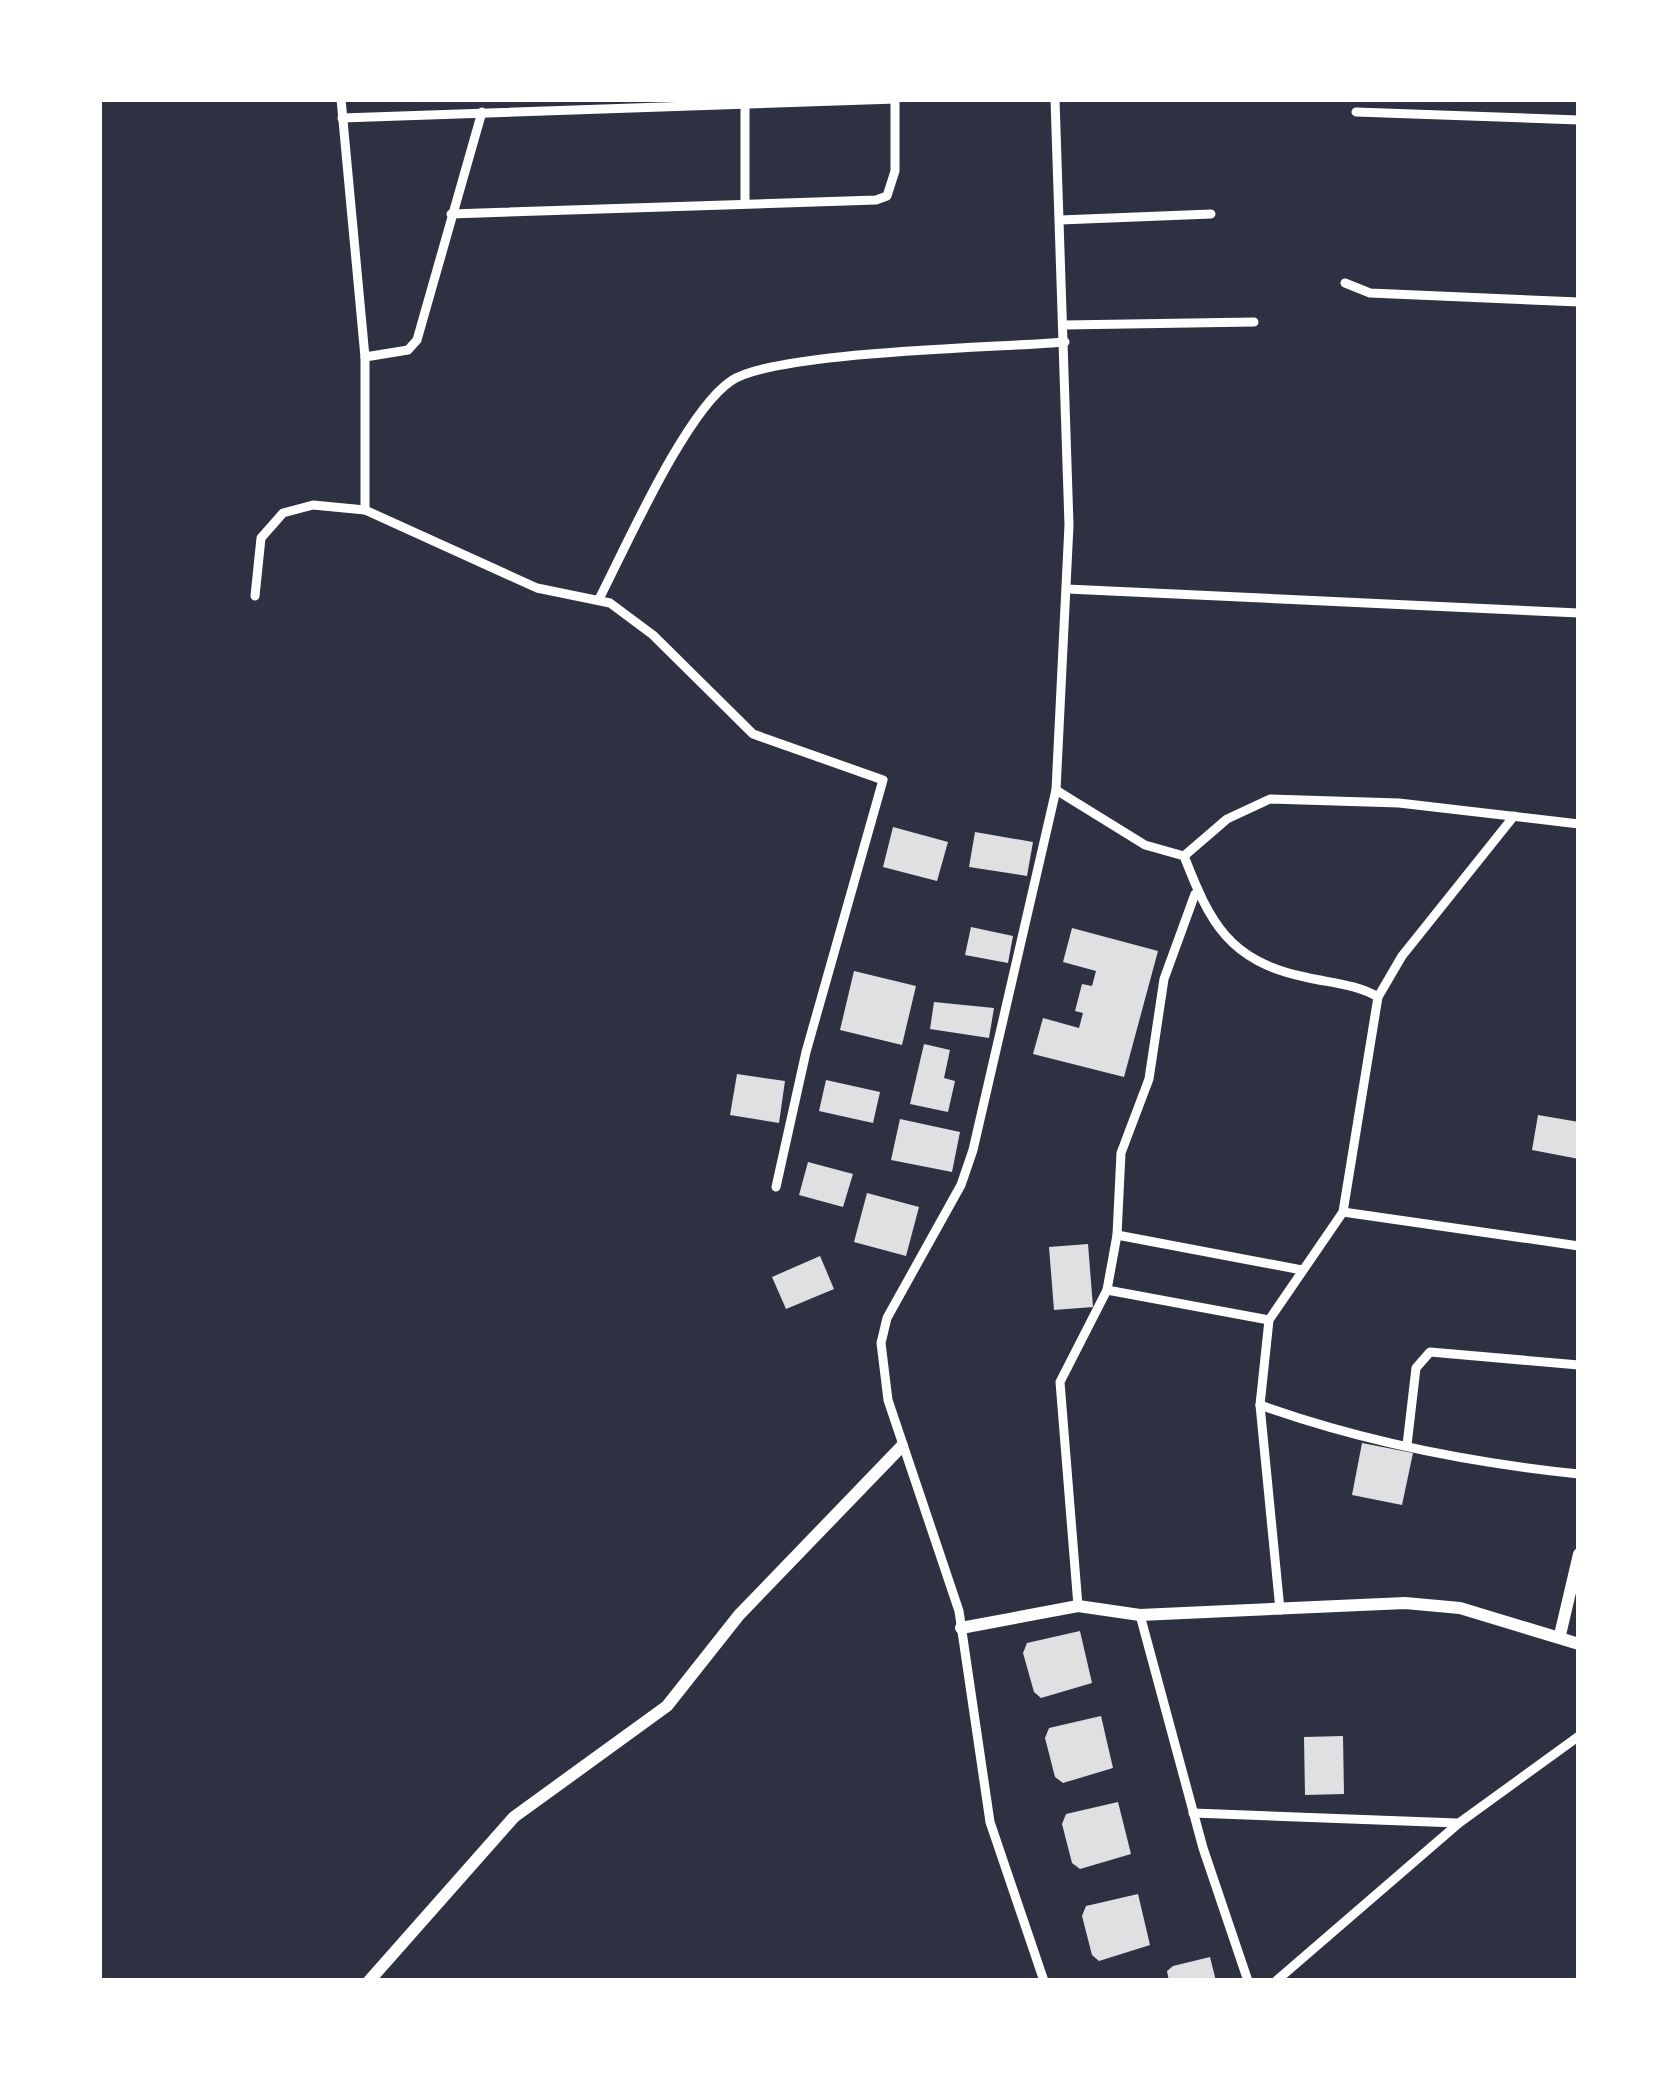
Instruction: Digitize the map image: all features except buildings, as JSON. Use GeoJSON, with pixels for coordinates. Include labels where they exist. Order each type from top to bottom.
{"type":"FeatureCollection","features":[{"type":"Feature","properties":{"kind":"street"},"geometry":{"type":"LineString","coordinates":[[340,99],[365,357],[365,510]]}},
{"type":"Feature","properties":{"kind":"street"},"geometry":{"type":"LineString","coordinates":[[342,118],[661,103],[896,99],[890,192],[876,200],[451,214]]}},
{"type":"Feature","properties":{"kind":"street"},"geometry":{"type":"LineString","coordinates":[[1044,1981],[990,1822],[961,1628],[888,1400],[883,1331],[961,1185],[973,1150],[1056,790],[1067,590],[1065,342],[1055,99]]}},
{"type":"Feature","properties":{"kind":"street"},"geometry":{"type":"LineString","coordinates":[[745,105],[745,203]]}},
{"type":"Feature","properties":{"kind":"street"},"geometry":{"type":"LineString","coordinates":[[365,357],[408,350],[417,340],[482,112]]}},
{"type":"Feature","properties":{"kind":"street"},"geometry":{"type":"LineString","coordinates":[[1356,112],[1579,120]]}},
{"type":"Feature","properties":{"kind":"street"},"geometry":{"type":"LineString","coordinates":[[1060,220],[1210,214]]}},
{"type":"Feature","properties":{"kind":"street"},"geometry":{"type":"LineString","coordinates":[[1345,283],[1370,293],[1579,302]]}},
{"type":"Feature","properties":{"kind":"street"},"geometry":{"type":"LineString","coordinates":[[1064,325],[1254,322]]}},
{"type":"Feature","properties":{"kind":"street"},"geometry":{"type":"LineString","coordinates":[[599,599],[701,412],[729,382],[776,364],[1065,342]]}},
{"type":"Feature","properties":{"kind":"street"},"geometry":{"type":"LineString","coordinates":[[255,596],[261,538],[283,513],[313,505],[365,510],[537,588],[599,599],[636,620],[753,734],[883,780],[806,1052],[776,1187]]}},
{"type":"Feature","properties":{"kind":"street"},"geometry":{"type":"LineString","coordinates":[[1067,590],[1579,613]]}},
{"type":"Feature","properties":{"kind":"street"},"geometry":{"type":"LineString","coordinates":[[1056,790],[1144,845],[1184,856]]}},
{"type":"Feature","properties":{"kind":"street"},"geometry":{"type":"LineString","coordinates":[[1184,856],[1227,819],[1270,799],[1399,803],[1579,824]]}},
{"type":"Feature","properties":{"kind":"street"},"geometry":{"type":"LineString","coordinates":[[1280,1610],[1260,1405],[1269,1320],[1342,1212],[1378,997],[1402,956],[1514,816]]}},
{"type":"Feature","properties":{"kind":"street"},"geometry":{"type":"LineString","coordinates":[[1184,856],[1196,894],[1227,937],[1264,966],[1378,997]]}},
{"type":"Feature","properties":{"kind":"street"},"geometry":{"type":"LineString","coordinates":[[1078,1606],[1060,1382],[1107,1290],[1117,1234],[1121,1153],[1149,1079],[1164,979],[1196,894]]}},
{"type":"Feature","properties":{"kind":"street"},"geometry":{"type":"LineString","coordinates":[[1342,1212],[1579,1246]]}},
{"type":"Feature","properties":{"kind":"street"},"geometry":{"type":"LineString","coordinates":[[1117,1234],[1302,1270]]}},
{"type":"Feature","properties":{"kind":"street"},"geometry":{"type":"LineString","coordinates":[[1107,1290],[1269,1320]]}},
{"type":"Feature","properties":{"kind":"street"},"geometry":{"type":"LineString","coordinates":[[1407,1445],[1416,1368],[1430,1352],[1579,1365]]}},
{"type":"Feature","properties":{"kind":"street"},"geometry":{"type":"LineString","coordinates":[[1260,1405],[1324,1427],[1407,1445],[1579,1474]]}},
{"type":"Feature","properties":{"kind":"street"},"geometry":{"type":"LineString","coordinates":[[369,1981],[514,1817],[667,1706],[753,1600],[902,1446]]}},
{"type":"Feature","properties":{"kind":"street"},"geometry":{"type":"LineString","coordinates":[[1560,1635],[1579,1554]]}},
{"type":"Feature","properties":{"kind":"street"},"geometry":{"type":"LineString","coordinates":[[961,1628],[1078,1606],[1141,1616],[1405,1603],[1460,1608],[1560,1635],[1578,1646]]}},
{"type":"Feature","properties":{"kind":"street"},"geometry":{"type":"LineString","coordinates":[[1141,1616],[1193,1813],[1248,1981]]}},
{"type":"Feature","properties":{"kind":"street"},"geometry":{"type":"LineString","coordinates":[[1276,1981],[1459,1823],[1579,1736]]}},
{"type":"Feature","properties":{"kind":"street"},"geometry":{"type":"LineString","coordinates":[[1193,1813],[1226,1819],[1459,1823]]}}]}
